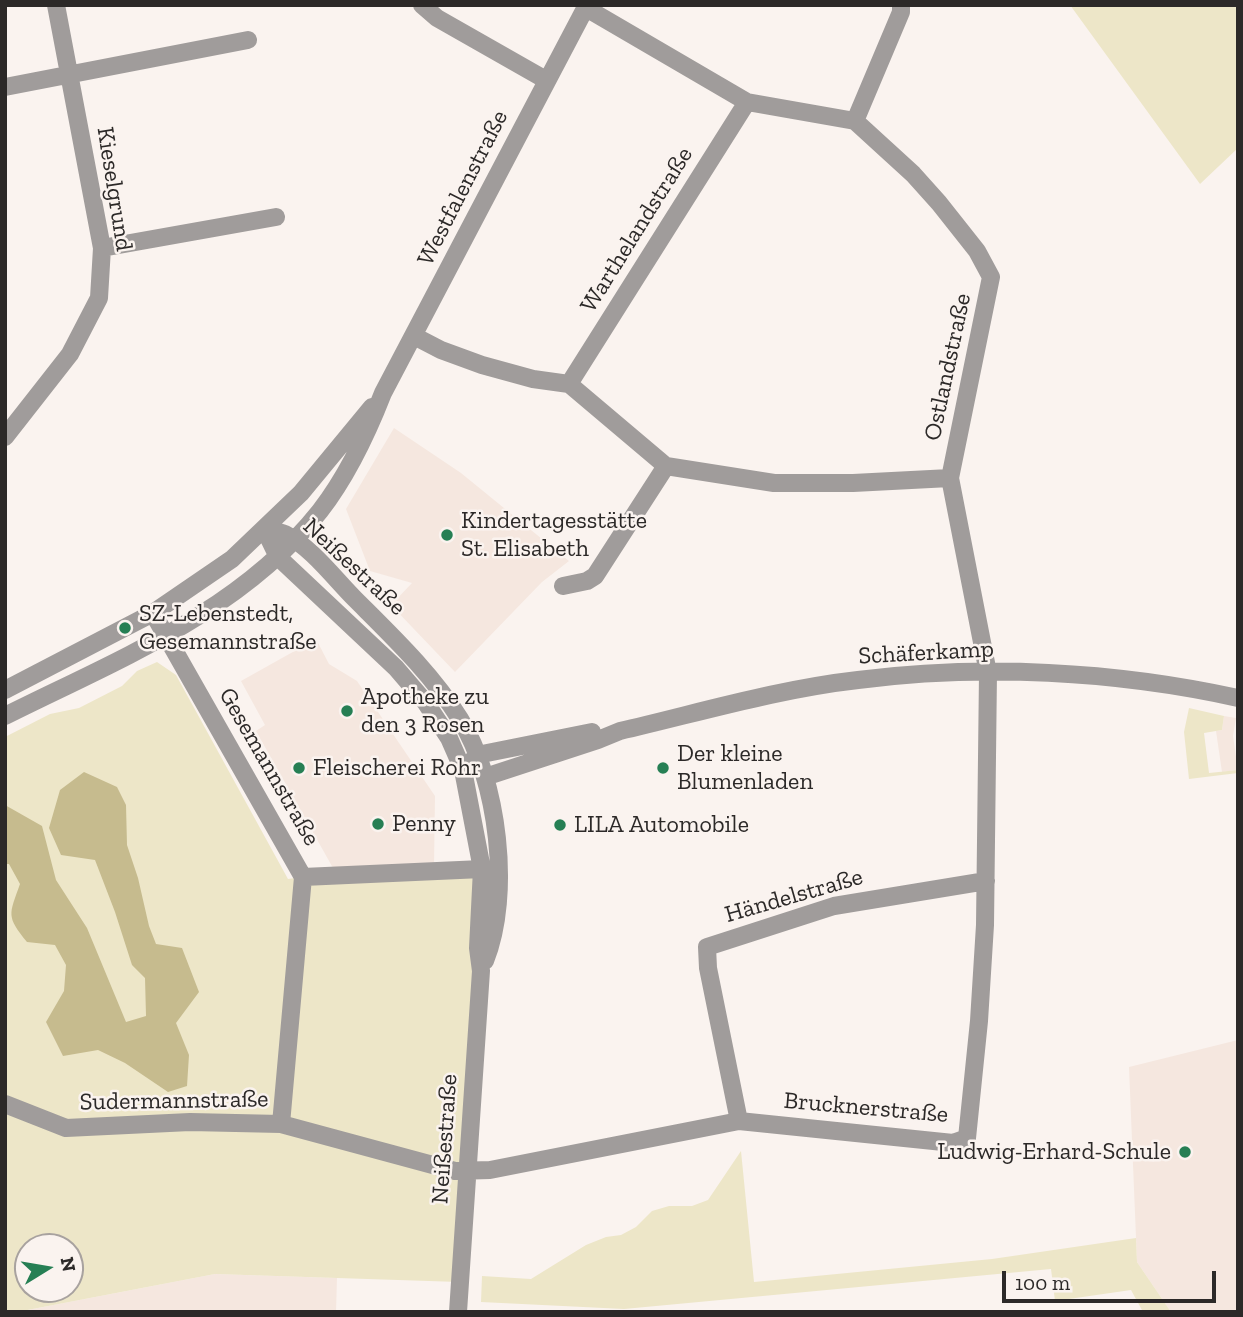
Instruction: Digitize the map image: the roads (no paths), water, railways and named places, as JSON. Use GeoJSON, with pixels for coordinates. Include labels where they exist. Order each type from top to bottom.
{"type":"FeatureCollection","features":[{"type":"Feature","properties":{"kind":"street","name":"Kieselgrund"},"geometry":{"type":"LineString","coordinates":[[5,438],[70,354],[99,298],[102,248],[56,5]]}},
{"type":"Feature","properties":{"kind":"street"},"geometry":{"type":"LineString","coordinates":[[422,5],[437,18],[546,80]]}},
{"type":"Feature","properties":{"kind":"street"},"geometry":{"type":"LineString","coordinates":[[586,7],[747,102],[855,121],[901,12],[901,5]]}},
{"type":"Feature","properties":{"kind":"street","name":"Westfalenstraße"},"geometry":{"type":"LineString","coordinates":[[11,714],[166,636],[239,589],[278,556],[324,505],[363,443],[383,393],[586,7]]}},
{"type":"Feature","properties":{"kind":"street"},"geometry":{"type":"LineString","coordinates":[[5,87],[248,40]]}},
{"type":"Feature","properties":{"kind":"street","name":"Warthelandstraße"},"geometry":{"type":"LineString","coordinates":[[569,384],[747,102]]}},
{"type":"Feature","properties":{"kind":"street","name":"Ostlandstraße"},"geometry":{"type":"LineString","coordinates":[[855,121],[913,174],[948,213],[977,251],[990,276],[950,478],[988,673]]}},
{"type":"Feature","properties":{"kind":"street"},"geometry":{"type":"LineString","coordinates":[[102,248],[276,217]]}},
{"type":"Feature","properties":{"kind":"street"},"geometry":{"type":"LineString","coordinates":[[414,336],[441,350],[482,365],[533,379],[569,384],[666,466],[774,483],[853,484],[950,478]]}},
{"type":"Feature","properties":{"kind":"street","name":"Westfalenstraße"},"geometry":{"type":"LineString","coordinates":[[5,690],[153,613],[232,558],[265,530],[306,488],[383,393]]}},
{"type":"Feature","properties":{"kind":"street"},"geometry":{"type":"LineString","coordinates":[[563,586],[582,583],[596,576],[666,466]]}},
{"type":"Feature","properties":{"kind":"street","name":"Neißestraße"},"geometry":{"type":"LineString","coordinates":[[265,530],[282,532],[324,567],[431,678],[460,719],[485,777],[501,871],[498,913],[481,971]]}},
{"type":"Feature","properties":{"kind":"street","name":"Neißestraße"},"geometry":{"type":"LineString","coordinates":[[265,530],[278,556],[396,668],[426,703],[442,727],[463,770],[478,870],[478,948],[481,971],[458,1312]]}},
{"type":"Feature","properties":{"kind":"street","name":"Gesemannstraße"},"geometry":{"type":"LineString","coordinates":[[153,613],[303,877],[281,1124]]}},
{"type":"Feature","properties":{"kind":"street","name":"Schäferkamp"},"geometry":{"type":"LineString","coordinates":[[485,777],[620,731],[797,690],[858,680],[933,673],[1053,674],[1114,678],[1238,698]]}},
{"type":"Feature","properties":{"kind":"street","name":"Brucknerstraße"},"geometry":{"type":"LineString","coordinates":[[467,1171],[502,1168],[739,1121],[953,1143],[967,1138],[979,1021],[986,881],[988,673]]}},
{"type":"Feature","properties":{"kind":"street"},"geometry":{"type":"LineString","coordinates":[[5,690],[11,714]]}},
{"type":"Feature","properties":{"kind":"street","name":"Schäferkamp"},"geometry":{"type":"LineString","coordinates":[[477,755],[594,731],[620,731]]}},
{"type":"Feature","properties":{"kind":"street"},"geometry":{"type":"LineString","coordinates":[[477,755],[463,770],[485,777]]}},
{"type":"Feature","properties":{"kind":"street"},"geometry":{"type":"LineString","coordinates":[[303,877],[478,870]]}},
{"type":"Feature","properties":{"kind":"street","name":"Händelstraße"},"geometry":{"type":"LineString","coordinates":[[739,1121],[708,968],[707,947],[834,906],[986,881]]}},
{"type":"Feature","properties":{"kind":"street","name":"Sudermannstraße"},"geometry":{"type":"LineString","coordinates":[[5,1104],[65,1128],[190,1122],[281,1124],[455,1171],[467,1171]]}},
{"type":"Feature","properties":{"kind":"place","name":"Kindertagesstätte St. Elisabeth"},"geometry":{"type":"Point","coordinates":[447,535]}},
{"type":"Feature","properties":{"kind":"place","name":"SZ-Lebenstedt, Gesemannstraße"},"geometry":{"type":"Point","coordinates":[125,628]}},
{"type":"Feature","properties":{"kind":"place","name":"Apotheke zu den 3 Rosen"},"geometry":{"type":"Point","coordinates":[347,711]}},
{"type":"Feature","properties":{"kind":"place","name":"Fleischerei Rohr"},"geometry":{"type":"Point","coordinates":[299,768]}},
{"type":"Feature","properties":{"kind":"place","name":"Der kleine Blumenladen"},"geometry":{"type":"Point","coordinates":[663,768]}},
{"type":"Feature","properties":{"kind":"place","name":"Penny"},"geometry":{"type":"Point","coordinates":[378,824]}},
{"type":"Feature","properties":{"kind":"place","name":"LILA Automobile"},"geometry":{"type":"Point","coordinates":[560,825]}},
{"type":"Feature","properties":{"kind":"place","name":"Ludwig-Erhard-Schule"},"geometry":{"type":"Point","coordinates":[1185,1152]}}]}
